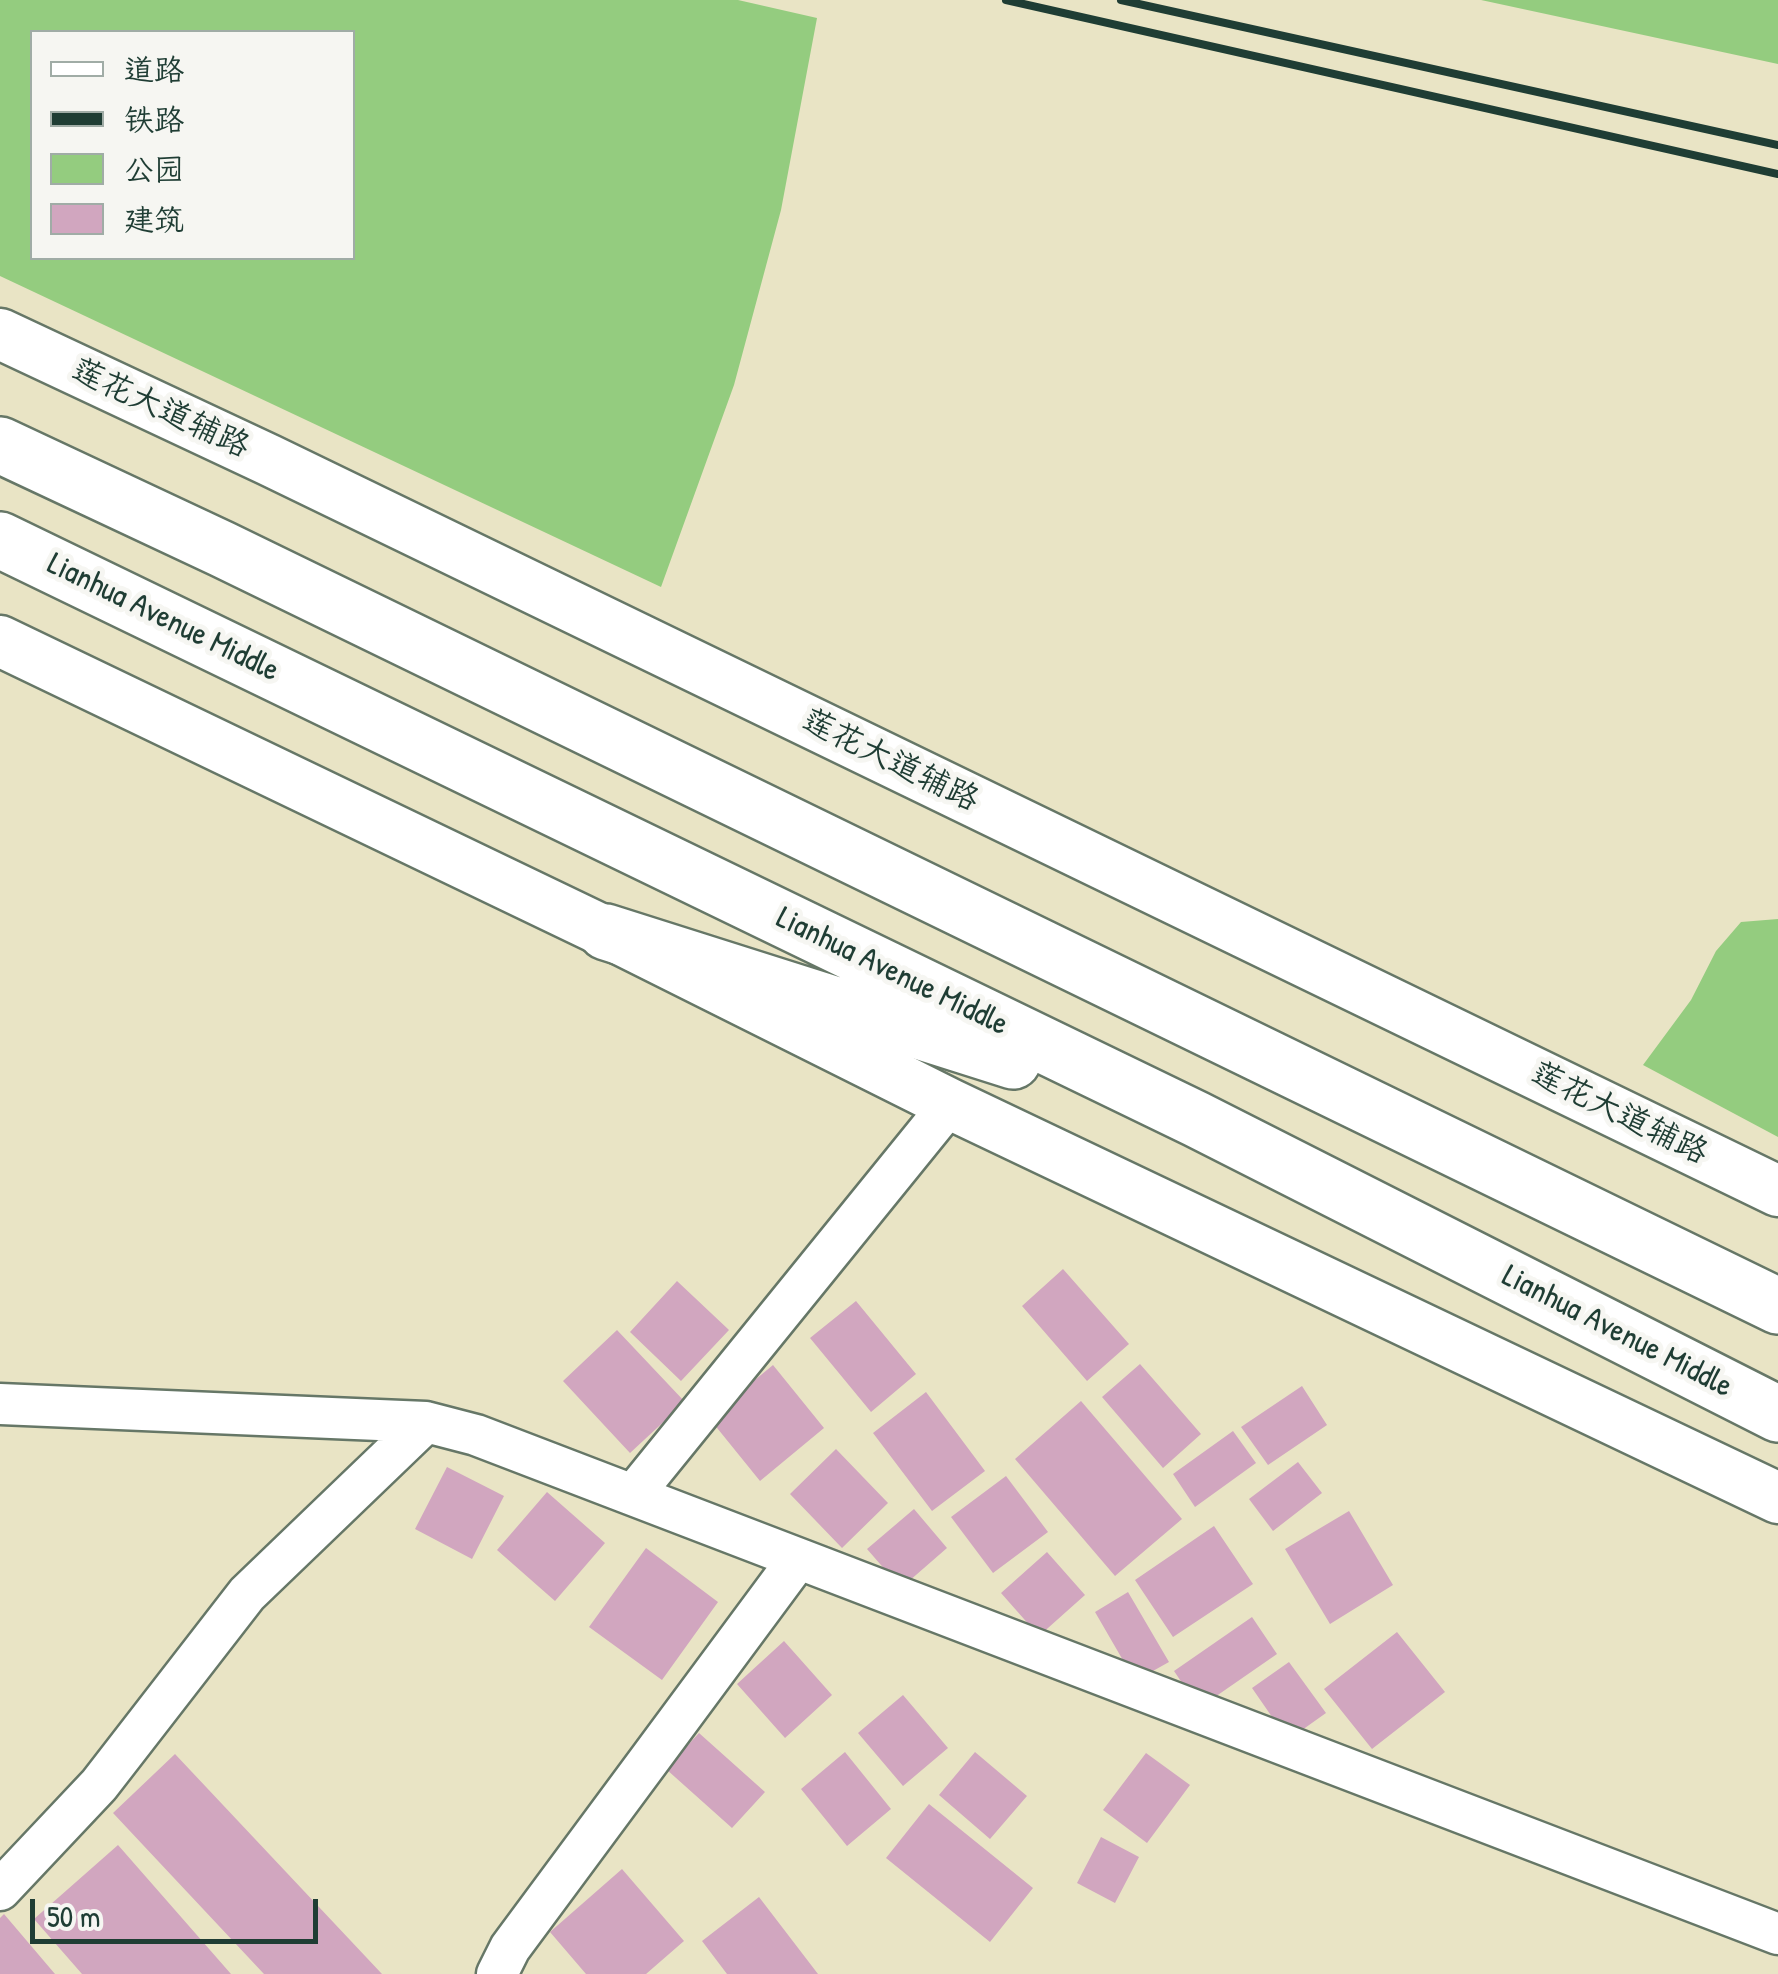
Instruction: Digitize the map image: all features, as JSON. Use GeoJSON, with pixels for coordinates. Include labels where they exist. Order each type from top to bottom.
{"type":"FeatureCollection","features":[{"type":"Feature","properties":{"kind":"main road"},"geometry":{"type":"LineString","coordinates":[[0,444],[1778,1306]]}},
{"type":"Feature","properties":{"kind":"main road","name":"Lianhua Avenue Middle"},"geometry":{"type":"LineString","coordinates":[[0,540],[1196,1119],[1778,1414]]}},
{"type":"Feature","properties":{"kind":"main road"},"geometry":{"type":"LineString","coordinates":[[606,932],[1196,1119]]}},
{"type":"Feature","properties":{"kind":"street","name":"莲花大道辅路"},"geometry":{"type":"LineString","coordinates":[[0,334],[1778,1191]]}},
{"type":"Feature","properties":{"kind":"street"},"geometry":{"type":"LineString","coordinates":[[0,641],[606,932],[950,1104],[1778,1498]]}},
{"type":"Feature","properties":{"kind":"street"},"geometry":{"type":"LineString","coordinates":[[633,1495],[950,1104]]}},
{"type":"Feature","properties":{"kind":"street"},"geometry":{"type":"LineString","coordinates":[[0,1404],[426,1422],[476,1435],[1778,1934]]}},
{"type":"Feature","properties":{"kind":"street"},"geometry":{"type":"LineString","coordinates":[[0,1890],[99,1785],[247,1594],[426,1422]]}},
{"type":"Feature","properties":{"kind":"street"},"geometry":{"type":"LineString","coordinates":[[497,1974],[510,1948],[798,1559]]}},
{"type":"Feature","properties":{"kind":"green space"},"geometry":{"type":"Polygon","coordinates":[[[0,0],[738,0],[817,18],[781,210],[734,385],[661,587],[0,276],[0,0]]]}},
{"type":"Feature","properties":{"kind":"green space"},"geometry":{"type":"Polygon","coordinates":[[[1481,0],[1778,0],[1778,64],[1481,0]]]}},
{"type":"Feature","properties":{"kind":"green space"},"geometry":{"type":"Polygon","coordinates":[[[1778,919],[1778,1137],[1643,1065],[1691,1000],[1716,951],[1741,922],[1778,919]]]}},
{"type":"Feature","properties":{"kind":"building"},"geometry":{"type":"Polygon","coordinates":[[[1063,1269],[1129,1344],[1087,1381],[1022,1306],[1063,1269]]]}},
{"type":"Feature","properties":{"kind":"building"},"geometry":{"type":"Polygon","coordinates":[[[677,1281],[729,1330],[681,1381],[630,1332],[677,1281]]]}},
{"type":"Feature","properties":{"kind":"building"},"geometry":{"type":"Polygon","coordinates":[[[856,1301],[916,1374],[871,1412],[810,1338],[856,1301]]]}},
{"type":"Feature","properties":{"kind":"building"},"geometry":{"type":"Polygon","coordinates":[[[617,1330],[685,1402],[630,1453],[563,1381],[617,1330]]]}},
{"type":"Feature","properties":{"kind":"building"},"geometry":{"type":"Polygon","coordinates":[[[1140,1364],[1201,1434],[1163,1468],[1102,1397],[1140,1364]]]}},
{"type":"Feature","properties":{"kind":"building"},"geometry":{"type":"Polygon","coordinates":[[[773,1365],[824,1428],[760,1481],[709,1418],[773,1365]]]}},
{"type":"Feature","properties":{"kind":"building"},"geometry":{"type":"Polygon","coordinates":[[[1302,1386],[1327,1425],[1268,1465],[1241,1427],[1302,1386]]]}},
{"type":"Feature","properties":{"kind":"building"},"geometry":{"type":"Polygon","coordinates":[[[926,1392],[985,1471],[932,1511],[873,1433],[926,1392]]]}},
{"type":"Feature","properties":{"kind":"building"},"geometry":{"type":"Polygon","coordinates":[[[1081,1401],[1182,1519],[1115,1576],[1015,1459],[1081,1401]]]}},
{"type":"Feature","properties":{"kind":"building"},"geometry":{"type":"Polygon","coordinates":[[[1233,1431],[1256,1463],[1195,1507],[1173,1474],[1233,1431]]]}},
{"type":"Feature","properties":{"kind":"building"},"geometry":{"type":"Polygon","coordinates":[[[836,1449],[888,1503],[842,1548],[790,1494],[836,1449]]]}},
{"type":"Feature","properties":{"kind":"building"},"geometry":{"type":"Polygon","coordinates":[[[1298,1462],[1322,1493],[1273,1531],[1249,1499],[1298,1462]]]}},
{"type":"Feature","properties":{"kind":"building"},"geometry":{"type":"Polygon","coordinates":[[[447,1467],[504,1496],[472,1559],[415,1529],[447,1467]]]}},
{"type":"Feature","properties":{"kind":"building"},"geometry":{"type":"Polygon","coordinates":[[[1006,1476],[1048,1532],[993,1573],[951,1517],[1006,1476]]]}},
{"type":"Feature","properties":{"kind":"building"},"geometry":{"type":"Polygon","coordinates":[[[547,1492],[605,1543],[555,1601],[497,1550],[547,1492]]]}},
{"type":"Feature","properties":{"kind":"building"},"geometry":{"type":"Polygon","coordinates":[[[914,1509],[947,1548],[901,1588],[867,1549],[914,1509]]]}},
{"type":"Feature","properties":{"kind":"building"},"geometry":{"type":"Polygon","coordinates":[[[1349,1511],[1393,1585],[1330,1624],[1285,1549],[1349,1511]]]}},
{"type":"Feature","properties":{"kind":"building"},"geometry":{"type":"Polygon","coordinates":[[[1214,1526],[1253,1584],[1173,1637],[1135,1580],[1214,1526]]]}},
{"type":"Feature","properties":{"kind":"building"},"geometry":{"type":"Polygon","coordinates":[[[646,1548],[718,1602],[662,1680],[589,1627],[646,1548]]]}},
{"type":"Feature","properties":{"kind":"building"},"geometry":{"type":"Polygon","coordinates":[[[1047,1552],[1085,1595],[1039,1636],[1001,1593],[1047,1552]]]}},
{"type":"Feature","properties":{"kind":"building"},"geometry":{"type":"Polygon","coordinates":[[[1128,1592],[1169,1662],[1135,1681],[1095,1612],[1128,1592]]]}},
{"type":"Feature","properties":{"kind":"building"},"geometry":{"type":"Polygon","coordinates":[[[1252,1617],[1277,1654],[1199,1708],[1174,1671],[1252,1617]]]}},
{"type":"Feature","properties":{"kind":"building"},"geometry":{"type":"Polygon","coordinates":[[[1397,1632],[1445,1692],[1372,1749],[1324,1689],[1397,1632]]]}},
{"type":"Feature","properties":{"kind":"building"},"geometry":{"type":"Polygon","coordinates":[[[784,1641],[832,1695],[785,1738],[737,1684],[784,1641]]]}},
{"type":"Feature","properties":{"kind":"building"},"geometry":{"type":"Polygon","coordinates":[[[1289,1662],[1326,1713],[1288,1740],[1252,1688],[1289,1662]]]}},
{"type":"Feature","properties":{"kind":"building"},"geometry":{"type":"Polygon","coordinates":[[[903,1695],[948,1748],[903,1786],[858,1733],[903,1695]]]}},
{"type":"Feature","properties":{"kind":"building"},"geometry":{"type":"Polygon","coordinates":[[[699,1733],[765,1792],[732,1828],[666,1769],[699,1733]]]}},
{"type":"Feature","properties":{"kind":"building"},"geometry":{"type":"Polygon","coordinates":[[[845,1752],[891,1809],[847,1846],[801,1789],[845,1752]]]}},
{"type":"Feature","properties":{"kind":"building"},"geometry":{"type":"Polygon","coordinates":[[[975,1752],[1027,1796],[990,1839],[939,1795],[975,1752]]]}},
{"type":"Feature","properties":{"kind":"building"},"geometry":{"type":"Polygon","coordinates":[[[1146,1753],[1190,1785],[1147,1843],[1103,1810],[1146,1753]]]}},
{"type":"Feature","properties":{"kind":"building"},"geometry":{"type":"Polygon","coordinates":[[[175,1754],[382,1974],[264,1974],[113,1813],[175,1754]]]}},
{"type":"Feature","properties":{"kind":"building"},"geometry":{"type":"Polygon","coordinates":[[[929,1804],[1033,1888],[990,1942],[886,1858],[929,1804]]]}},
{"type":"Feature","properties":{"kind":"building"},"geometry":{"type":"Polygon","coordinates":[[[1101,1837],[1139,1857],[1115,1903],[1077,1883],[1101,1837]]]}},
{"type":"Feature","properties":{"kind":"building"},"geometry":{"type":"Polygon","coordinates":[[[118,1845],[231,1974],[82,1974],[34,1919],[118,1845]]]}},
{"type":"Feature","properties":{"kind":"building"},"geometry":{"type":"Polygon","coordinates":[[[622,1869],[684,1941],[646,1974],[586,1974],[550,1932],[622,1869]]]}},
{"type":"Feature","properties":{"kind":"building"},"geometry":{"type":"Polygon","coordinates":[[[759,1897],[818,1974],[727,1974],[702,1941],[759,1897]]]}},
{"type":"Feature","properties":{"kind":"building"},"geometry":{"type":"Polygon","coordinates":[[[4,1914],[55,1974],[0,1974],[0,1918],[4,1914]]]}},
{"type":"Feature","properties":{"kind":"railway"},"geometry":{"type":"LineString","coordinates":[[1006,0],[1778,174]]}},
{"type":"Feature","properties":{"kind":"railway"},"geometry":{"type":"LineString","coordinates":[[1121,0],[1778,145]]}}]}
